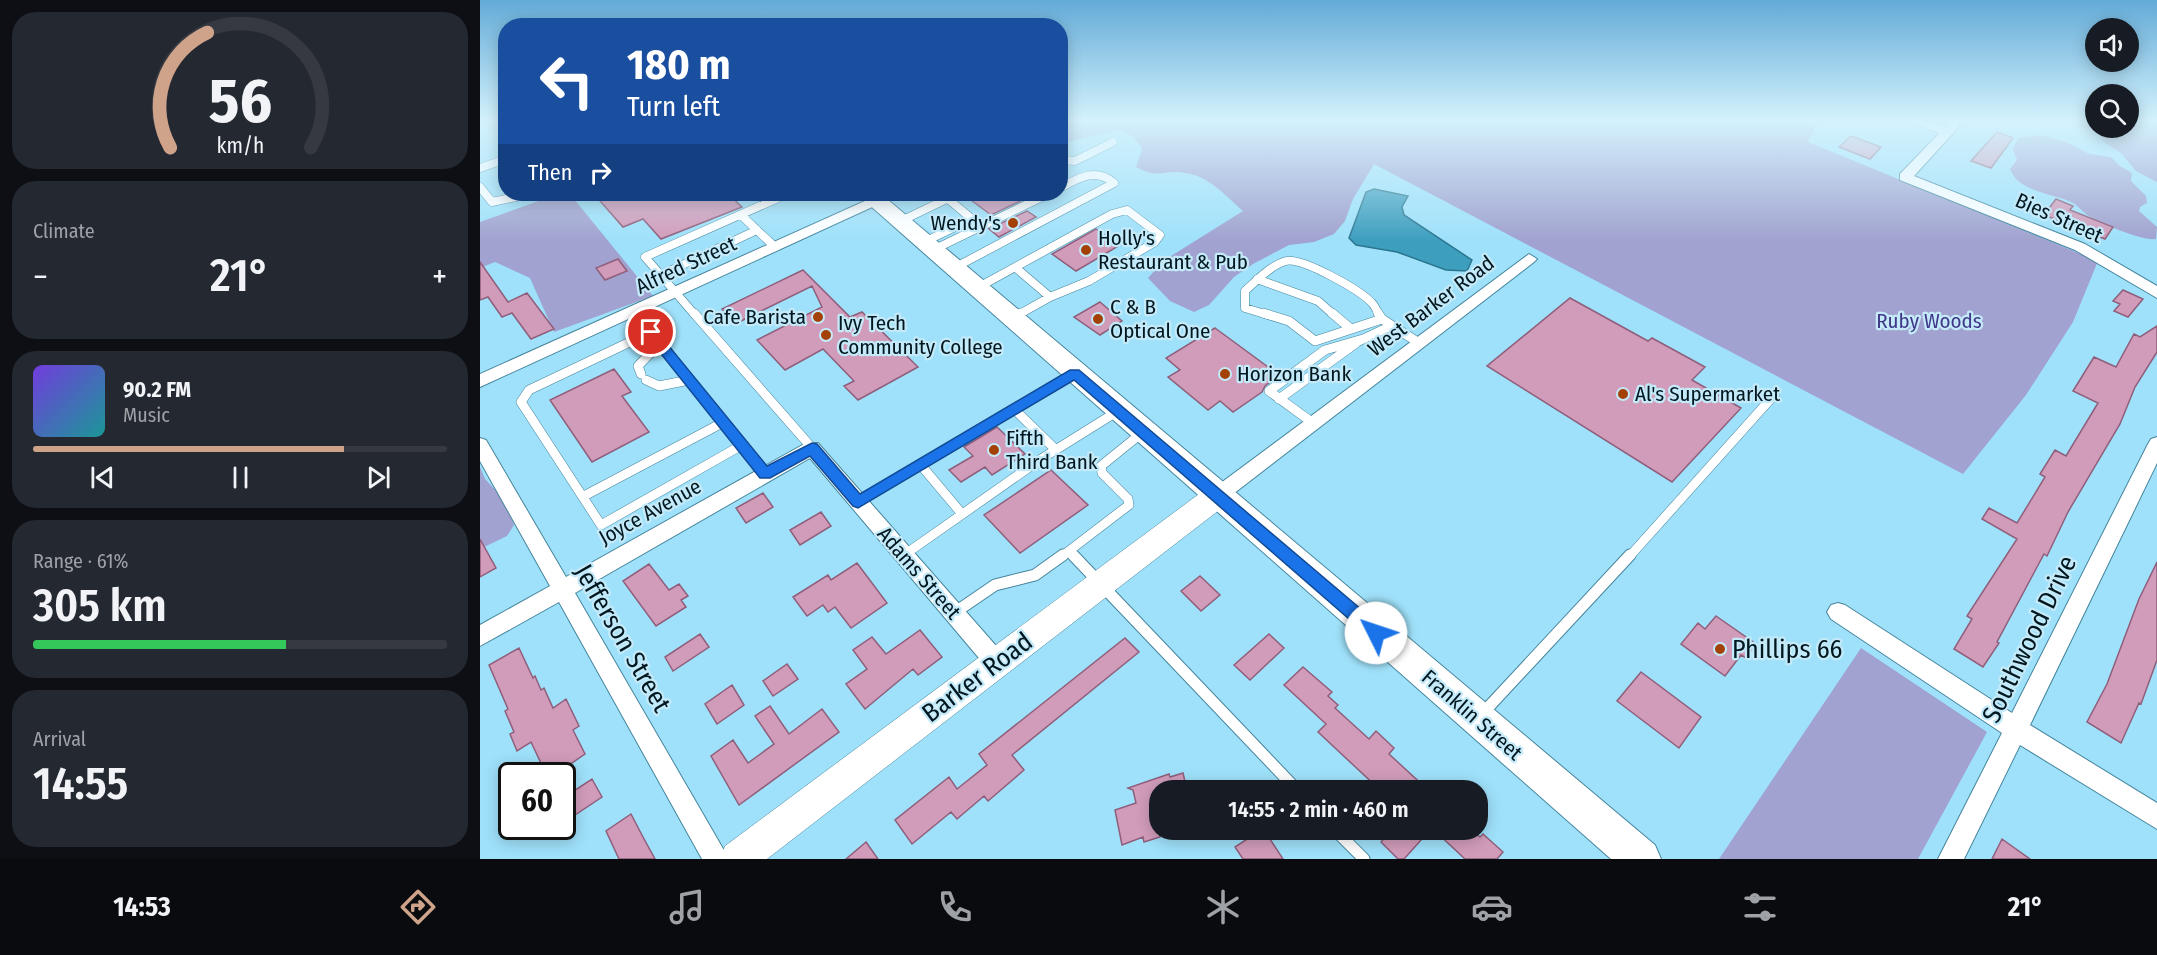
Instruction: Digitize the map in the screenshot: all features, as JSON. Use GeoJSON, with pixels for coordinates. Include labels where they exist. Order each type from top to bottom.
{"type":"FeatureCollection","features":[{"type":"Feature","properties":{"kind":"main road","name":"Franklin Street"},"geometry":{"type":"LineString","coordinates":[[883,201],[928,246],[1641,859]]}},
{"type":"Feature","properties":{"kind":"street","name":"Bies Street"},"geometry":{"type":"LineString","coordinates":[[1920,161],[1905,177],[2080,247],[2157,293]]}},
{"type":"Feature","properties":{"kind":"street","name":"Alfred Street"},"geometry":{"type":"LineString","coordinates":[[480,381],[775,247],[868,201]]}},
{"type":"Feature","properties":{"kind":"street","name":"West Barker Road"},"geometry":{"type":"LineString","coordinates":[[1217,496],[1529,259]]}},
{"type":"Feature","properties":{"kind":"street","name":"Southwood Drive"},"geometry":{"type":"LineString","coordinates":[[1951,859],[2157,444]]}},
{"type":"Feature","properties":{"kind":"street","name":"Jefferson Street"},"geometry":{"type":"LineString","coordinates":[[480,445],[716,859]]}},
{"type":"Feature","properties":{"kind":"street","name":"Joyce Avenue"},"geometry":{"type":"LineString","coordinates":[[480,636],[812,448]]}},
{"type":"Feature","properties":{"kind":"street","name":"Adams Street"},"geometry":{"type":"LineString","coordinates":[[812,448],[997,663]]}},
{"type":"Feature","properties":{"kind":"street","name":"Barker Road"},"geometry":{"type":"LineString","coordinates":[[738,859],[1217,496]]}},
{"type":"Feature","properties":{"kind":"street"},"geometry":{"type":"LineString","coordinates":[[1838,612],[2016,729],[2157,817]]}},
{"type":"Feature","properties":{"kind":"lane"},"geometry":{"type":"LineString","coordinates":[[483,167],[498,162]]}},
{"type":"Feature","properties":{"kind":"lane"},"geometry":{"type":"LineString","coordinates":[[954,268],[1114,183],[1097,174],[1086,175],[1068,184]]}},
{"type":"Feature","properties":{"kind":"lane"},"geometry":{"type":"LineString","coordinates":[[480,187],[492,202],[498,201]]}},
{"type":"Feature","properties":{"kind":"lane"},"geometry":{"type":"LineString","coordinates":[[901,221],[941,201]]}},
{"type":"Feature","properties":{"kind":"lane"},"geometry":{"type":"LineString","coordinates":[[928,246],[972,219],[951,201]]}},
{"type":"Feature","properties":{"kind":"lane"},"geometry":{"type":"LineString","coordinates":[[928,246],[1032,201]]}},
{"type":"Feature","properties":{"kind":"lane"},"geometry":{"type":"LineString","coordinates":[[768,202],[741,214],[775,247]]}},
{"type":"Feature","properties":{"kind":"lane"},"geometry":{"type":"LineString","coordinates":[[977,288],[1112,214],[1126,210],[1160,235],[1155,242],[1089,281],[1050,297],[1012,318]]}},
{"type":"Feature","properties":{"kind":"lane","name":"Adams Street"},"geometry":{"type":"LineString","coordinates":[[741,214],[645,257],[812,448]]}},
{"type":"Feature","properties":{"kind":"lane"},"geometry":{"type":"LineString","coordinates":[[661,275],[757,230]]}},
{"type":"Feature","properties":{"kind":"lane"},"geometry":{"type":"LineString","coordinates":[[1382,319],[1315,341],[1309,339],[1289,321],[1245,308],[1245,291],[1257,279],[1284,261],[1294,260],[1347,284],[1372,303],[1382,319],[1419,343]]}},
{"type":"Feature","properties":{"kind":"lane"},"geometry":{"type":"LineString","coordinates":[[1016,268],[1050,297]]}},
{"type":"Feature","properties":{"kind":"lane"},"geometry":{"type":"LineString","coordinates":[[1257,279],[1318,301],[1352,329]]}},
{"type":"Feature","properties":{"kind":"lane"},"geometry":{"type":"LineString","coordinates":[[633,312],[765,474]]}},
{"type":"Feature","properties":{"kind":"lane"},"geometry":{"type":"LineString","coordinates":[[1313,423],[1269,392],[1324,350],[1363,339],[1391,326]]}},
{"type":"Feature","properties":{"kind":"lane"},"geometry":{"type":"LineString","coordinates":[[651,332],[529,390],[521,402],[601,525],[742,445]]}},
{"type":"Feature","properties":{"kind":"lane"},"geometry":{"type":"LineString","coordinates":[[1279,399],[1339,361],[1363,339]]}},
{"type":"Feature","properties":{"kind":"lane"},"geometry":{"type":"LineString","coordinates":[[660,343],[638,366],[644,377],[659,386],[689,380]]}},
{"type":"Feature","properties":{"kind":"lane"},"geometry":{"type":"LineString","coordinates":[[858,502],[1075,373]]}},
{"type":"Feature","properties":{"kind":"lane"},"geometry":{"type":"LineString","coordinates":[[1477,719],[1674,508],[1775,394]]}},
{"type":"Feature","properties":{"kind":"lane"},"geometry":{"type":"LineString","coordinates":[[1014,409],[1056,450]]}},
{"type":"Feature","properties":{"kind":"lane"},"geometry":{"type":"LineString","coordinates":[[904,555],[1056,450],[1119,411]]}},
{"type":"Feature","properties":{"kind":"lane"},"geometry":{"type":"LineString","coordinates":[[584,496],[722,423]]}},
{"type":"Feature","properties":{"kind":"lane"},"geometry":{"type":"LineString","coordinates":[[954,613],[995,585],[1035,575],[1128,505],[1128,498],[1102,473],[1101,466],[1143,432]]}},
{"type":"Feature","properties":{"kind":"lane"},"geometry":{"type":"LineString","coordinates":[[920,464],[962,514]]}},
{"type":"Feature","properties":{"kind":"lane"},"geometry":{"type":"LineString","coordinates":[[1069,551],[1287,780]]}},
{"type":"Feature","properties":{"kind":"lane"},"geometry":{"type":"LineString","coordinates":[[1345,840],[1364,859]]}},
{"type":"Feature","properties":{"kind":"green space","name":"Ruby Woods"},"geometry":{"type":"Polygon","coordinates":[[[1138,161],[1855,161],[2098,261],[2073,322],[2026,395],[1963,474],[1374,164],[1353,199],[1345,221],[1334,234],[1314,242],[1289,245],[1253,264],[1234,277],[1209,305],[1194,312],[1170,301],[1148,278],[1163,261],[1243,211],[1202,178],[1178,172],[1151,173],[1136,167],[1138,161]]]}},
{"type":"Feature","properties":{"kind":"green space"},"geometry":{"type":"Polygon","coordinates":[[[2016,161],[2115,161],[2132,173],[2131,181],[2146,196],[2147,203],[2140,207],[2139,211],[2157,227],[2156,239],[2141,237],[2111,227],[2087,215],[2073,203],[2029,188],[2015,177],[2010,169],[2016,161]]]}},
{"type":"Feature","properties":{"kind":"green space"},"geometry":{"type":"Polygon","coordinates":[[[2128,161],[2157,161],[2157,182],[2136,171],[2128,161]]]}},
{"type":"Feature","properties":{"kind":"green space"},"geometry":{"type":"Polygon","coordinates":[[[538,201],[576,201],[653,296],[554,332],[530,278],[495,262],[480,268],[480,222],[538,201]]]}},
{"type":"Feature","properties":{"kind":"green space"},"geometry":{"type":"Polygon","coordinates":[[[480,467],[485,479],[507,502],[514,525],[507,536],[480,549],[480,467]]]}},
{"type":"Feature","properties":{"kind":"green space"},"geometry":{"type":"Polygon","coordinates":[[[1861,648],[1987,732],[1918,859],[1719,859],[1861,648]]]}},
{"type":"Feature","properties":{"kind":"shaded area"},"geometry":{"type":"Polygon","coordinates":[[[1374,189],[1408,196],[1402,207],[1404,215],[1472,260],[1467,271],[1446,270],[1397,252],[1356,245],[1349,238],[1366,192],[1374,189]]]}},
{"type":"Feature","properties":{"kind":"building"},"geometry":{"type":"Polygon","coordinates":[[[1971,161],[1996,161],[1991,168],[1971,161]]]}},
{"type":"Feature","properties":{"kind":"building"},"geometry":{"type":"Polygon","coordinates":[[[2056,199],[2073,206],[2070,210],[2113,227],[2105,239],[2044,215],[2056,199]]]}},
{"type":"Feature","properties":{"kind":"building"},"geometry":{"type":"Polygon","coordinates":[[[600,201],[736,201],[742,207],[661,239],[643,219],[623,227],[600,201]]]}},
{"type":"Feature","properties":{"kind":"building"},"geometry":{"type":"Polygon","coordinates":[[[972,201],[1020,201],[991,215],[972,201]]]}},
{"type":"Feature","properties":{"kind":"building","name":"Wendy's"},"geometry":{"type":"Polygon","coordinates":[[[1027,211],[1036,217],[999,237],[989,229],[1027,211]]]}},
{"type":"Feature","properties":{"kind":"building","name":"Holly's Restaurant & Pub"},"geometry":{"type":"Polygon","coordinates":[[[1096,229],[1120,245],[1076,271],[1052,254],[1096,229]]]}},
{"type":"Feature","properties":{"kind":"building"},"geometry":{"type":"Polygon","coordinates":[[[618,259],[627,271],[605,280],[596,268],[618,259]]]}},
{"type":"Feature","properties":{"kind":"building"},"geometry":{"type":"Polygon","coordinates":[[[480,262],[508,302],[527,293],[554,329],[531,339],[512,313],[502,317],[488,297],[480,300],[480,262]]]}},
{"type":"Feature","properties":{"kind":"building","name":"Ivy Tech Community College"},"geometry":{"type":"Polygon","coordinates":[[[803,270],[850,317],[862,312],[918,367],[858,400],[844,386],[854,381],[823,349],[785,370],[757,340],[822,307],[812,286],[735,324],[722,309],[803,270]]]}},
{"type":"Feature","properties":{"kind":"building"},"geometry":{"type":"Polygon","coordinates":[[[2123,290],[2143,299],[2128,317],[2114,311],[2120,304],[2113,301],[2123,290]]]}},
{"type":"Feature","properties":{"kind":"building","name":"Al's Supermarket"},"geometry":{"type":"Polygon","coordinates":[[[1570,298],[1648,341],[1652,338],[1705,367],[1692,380],[1741,408],[1672,482],[1487,366],[1570,298]]]}},
{"type":"Feature","properties":{"kind":"building","name":"C & B Optical One"},"geometry":{"type":"Polygon","coordinates":[[[1100,302],[1122,321],[1100,335],[1074,317],[1100,302]]]}},
{"type":"Feature","properties":{"kind":"building"},"geometry":{"type":"Polygon","coordinates":[[[2157,326],[2157,352],[2135,387],[2120,424],[2068,512],[2047,556],[2044,554],[1997,642],[1999,643],[1983,667],[1954,649],[1972,619],[1967,616],[2017,539],[1982,519],[1989,508],[2017,523],[2045,477],[2040,474],[2055,450],[2066,456],[2098,403],[2073,391],[2094,357],[2116,367],[2134,334],[2140,337],[2157,326]]]}},
{"type":"Feature","properties":{"kind":"building","name":"Horizon Bank"},"geometry":{"type":"Polygon","coordinates":[[[1215,328],[1279,375],[1265,386],[1262,392],[1233,412],[1220,401],[1208,410],[1168,377],[1180,370],[1166,358],[1215,328]]]}},
{"type":"Feature","properties":{"kind":"building"},"geometry":{"type":"Polygon","coordinates":[[[614,369],[631,392],[622,396],[649,432],[592,462],[550,400],[614,369]]]}},
{"type":"Feature","properties":{"kind":"building","name":"Fifth Third Bank"},"geometry":{"type":"Polygon","coordinates":[[[997,427],[1025,454],[992,475],[985,467],[961,482],[949,470],[973,456],[964,447],[997,427]]]}},
{"type":"Feature","properties":{"kind":"building"},"geometry":{"type":"Polygon","coordinates":[[[1051,470],[1088,505],[1020,553],[984,515],[1051,470]]]}},
{"type":"Feature","properties":{"kind":"building"},"geometry":{"type":"Polygon","coordinates":[[[763,493],[773,507],[746,523],[736,508],[763,493]]]}},
{"type":"Feature","properties":{"kind":"building"},"geometry":{"type":"Polygon","coordinates":[[[821,512],[831,526],[800,545],[790,530],[821,512]]]}},
{"type":"Feature","properties":{"kind":"building"},"geometry":{"type":"Polygon","coordinates":[[[480,539],[496,568],[480,577],[480,539]]]}},
{"type":"Feature","properties":{"kind":"building"},"geometry":{"type":"Polygon","coordinates":[[[2157,562],[2157,660],[2141,704],[2139,703],[2121,743],[2087,722],[2107,684],[2139,599],[2157,562]]]}},
{"type":"Feature","properties":{"kind":"building"},"geometry":{"type":"Polygon","coordinates":[[[857,563],[887,603],[851,628],[835,607],[828,612],[823,605],[807,616],[793,597],[828,575],[831,580],[857,563]]]}},
{"type":"Feature","properties":{"kind":"building"},"geometry":{"type":"Polygon","coordinates":[[[649,564],[669,590],[679,584],[688,596],[681,600],[686,607],[656,626],[623,581],[649,564]]]}},
{"type":"Feature","properties":{"kind":"building"},"geometry":{"type":"Polygon","coordinates":[[[1200,576],[1220,595],[1201,611],[1181,591],[1200,576]]]}},
{"type":"Feature","properties":{"kind":"building","name":"Phillips 66"},"geometry":{"type":"Polygon","coordinates":[[[1716,616],[1756,644],[1746,658],[1741,655],[1725,676],[1681,644],[1698,623],[1705,629],[1716,616]]]}},
{"type":"Feature","properties":{"kind":"building"},"geometry":{"type":"Polygon","coordinates":[[[920,630],[942,657],[918,675],[913,669],[865,709],[846,684],[867,669],[853,650],[872,637],[886,654],[920,630]]]}},
{"type":"Feature","properties":{"kind":"building"},"geometry":{"type":"Polygon","coordinates":[[[700,634],[709,647],[673,671],[665,657],[700,634]]]}},
{"type":"Feature","properties":{"kind":"building"},"geometry":{"type":"Polygon","coordinates":[[[1269,634],[1284,648],[1250,680],[1234,665],[1269,634]]]}},
{"type":"Feature","properties":{"kind":"building"},"geometry":{"type":"Polygon","coordinates":[[[1125,638],[1139,652],[1012,755],[1024,770],[988,801],[984,796],[957,819],[951,812],[912,844],[895,820],[949,777],[957,789],[987,765],[979,754],[1125,638]]]}},
{"type":"Feature","properties":{"kind":"building"},"geometry":{"type":"Polygon","coordinates":[[[519,648],[533,678],[535,676],[541,690],[544,688],[553,708],[566,699],[579,726],[573,730],[585,754],[573,762],[540,762],[531,742],[517,751],[510,734],[514,732],[505,711],[508,709],[489,665],[519,648]]]}},
{"type":"Feature","properties":{"kind":"building"},"geometry":{"type":"Polygon","coordinates":[[[787,664],[798,679],[773,696],[763,681],[787,664]]]}},
{"type":"Feature","properties":{"kind":"building"},"geometry":{"type":"Polygon","coordinates":[[[1303,667],[1332,692],[1328,696],[1338,705],[1335,708],[1369,739],[1376,731],[1394,748],[1389,754],[1417,780],[1369,780],[1318,732],[1326,724],[1284,685],[1303,667]]]}},
{"type":"Feature","properties":{"kind":"building"},"geometry":{"type":"Polygon","coordinates":[[[1641,672],[1701,717],[1679,748],[1617,701],[1641,672]]]}},
{"type":"Feature","properties":{"kind":"building"},"geometry":{"type":"Polygon","coordinates":[[[732,685],[744,705],[717,724],[705,704],[732,685]]]}},
{"type":"Feature","properties":{"kind":"building"},"geometry":{"type":"Polygon","coordinates":[[[770,706],[789,734],[822,709],[839,732],[739,805],[711,756],[733,740],[748,763],[774,744],[755,716],[770,706]]]}},
{"type":"Feature","properties":{"kind":"building"},"geometry":{"type":"Polygon","coordinates":[[[1183,773],[1185,780],[1151,780],[1169,774],[1170,777],[1183,773]]]}},
{"type":"Feature","properties":{"kind":"building"},"geometry":{"type":"Polygon","coordinates":[[[592,779],[602,797],[576,814],[576,789],[592,779]]]}},
{"type":"Feature","properties":{"kind":"building"},"geometry":{"type":"Polygon","coordinates":[[[1149,781],[1150,840],[1144,842],[1143,837],[1122,845],[1115,810],[1136,803],[1133,790],[1128,788],[1149,781]]]}},
{"type":"Feature","properties":{"kind":"building"},"geometry":{"type":"Polygon","coordinates":[[[631,814],[655,859],[619,859],[606,831],[631,814]]]}},
{"type":"Feature","properties":{"kind":"building"},"geometry":{"type":"Polygon","coordinates":[[[1488,838],[1503,852],[1497,859],[1465,859],[1445,840],[1488,838]]]}},
{"type":"Feature","properties":{"kind":"building"},"geometry":{"type":"Polygon","coordinates":[[[2002,839],[2030,859],[1992,859],[2002,839]]]}},
{"type":"Feature","properties":{"kind":"building"},"geometry":{"type":"Polygon","coordinates":[[[1246,840],[1271,840],[1283,859],[1243,859],[1235,847],[1246,840]]]}},
{"type":"Feature","properties":{"kind":"building"},"geometry":{"type":"Polygon","coordinates":[[[1383,840],[1421,840],[1404,859],[1398,859],[1381,842],[1383,840]]]}},
{"type":"Feature","properties":{"kind":"building"},"geometry":{"type":"Polygon","coordinates":[[[866,842],[878,859],[846,859],[866,842]]]}},
{"type":"Feature","properties":{"kind":"place","name":"Wendy's"},"geometry":{"type":"Point","coordinates":[1013,223]}},
{"type":"Feature","properties":{"kind":"place","name":"Holly's Restaurant & Pub"},"geometry":{"type":"Point","coordinates":[1086,250]}},
{"type":"Feature","properties":{"kind":"place","name":"Cafe Barista"},"geometry":{"type":"Point","coordinates":[818,317]}},
{"type":"Feature","properties":{"kind":"place","name":"C & B Optical One"},"geometry":{"type":"Point","coordinates":[1098,319]}},
{"type":"Feature","properties":{"kind":"place","name":"Ivy Tech Community College"},"geometry":{"type":"Point","coordinates":[826,335]}},
{"type":"Feature","properties":{"kind":"place","name":"Horizon Bank"},"geometry":{"type":"Point","coordinates":[1225,374]}},
{"type":"Feature","properties":{"kind":"place","name":"Al's Supermarket"},"geometry":{"type":"Point","coordinates":[1623,394]}},
{"type":"Feature","properties":{"kind":"place","name":"Fifth Third Bank"},"geometry":{"type":"Point","coordinates":[994,450]}},
{"type":"Feature","properties":{"kind":"place","name":"Phillips 66"},"geometry":{"type":"Point","coordinates":[1720,649]}},
{"type":"Feature","properties":{"kind":"route"},"geometry":{"type":"LineString","coordinates":[[651,332],[765,474],[812,448],[858,502],[1075,373],[1376,633]]}}]}
